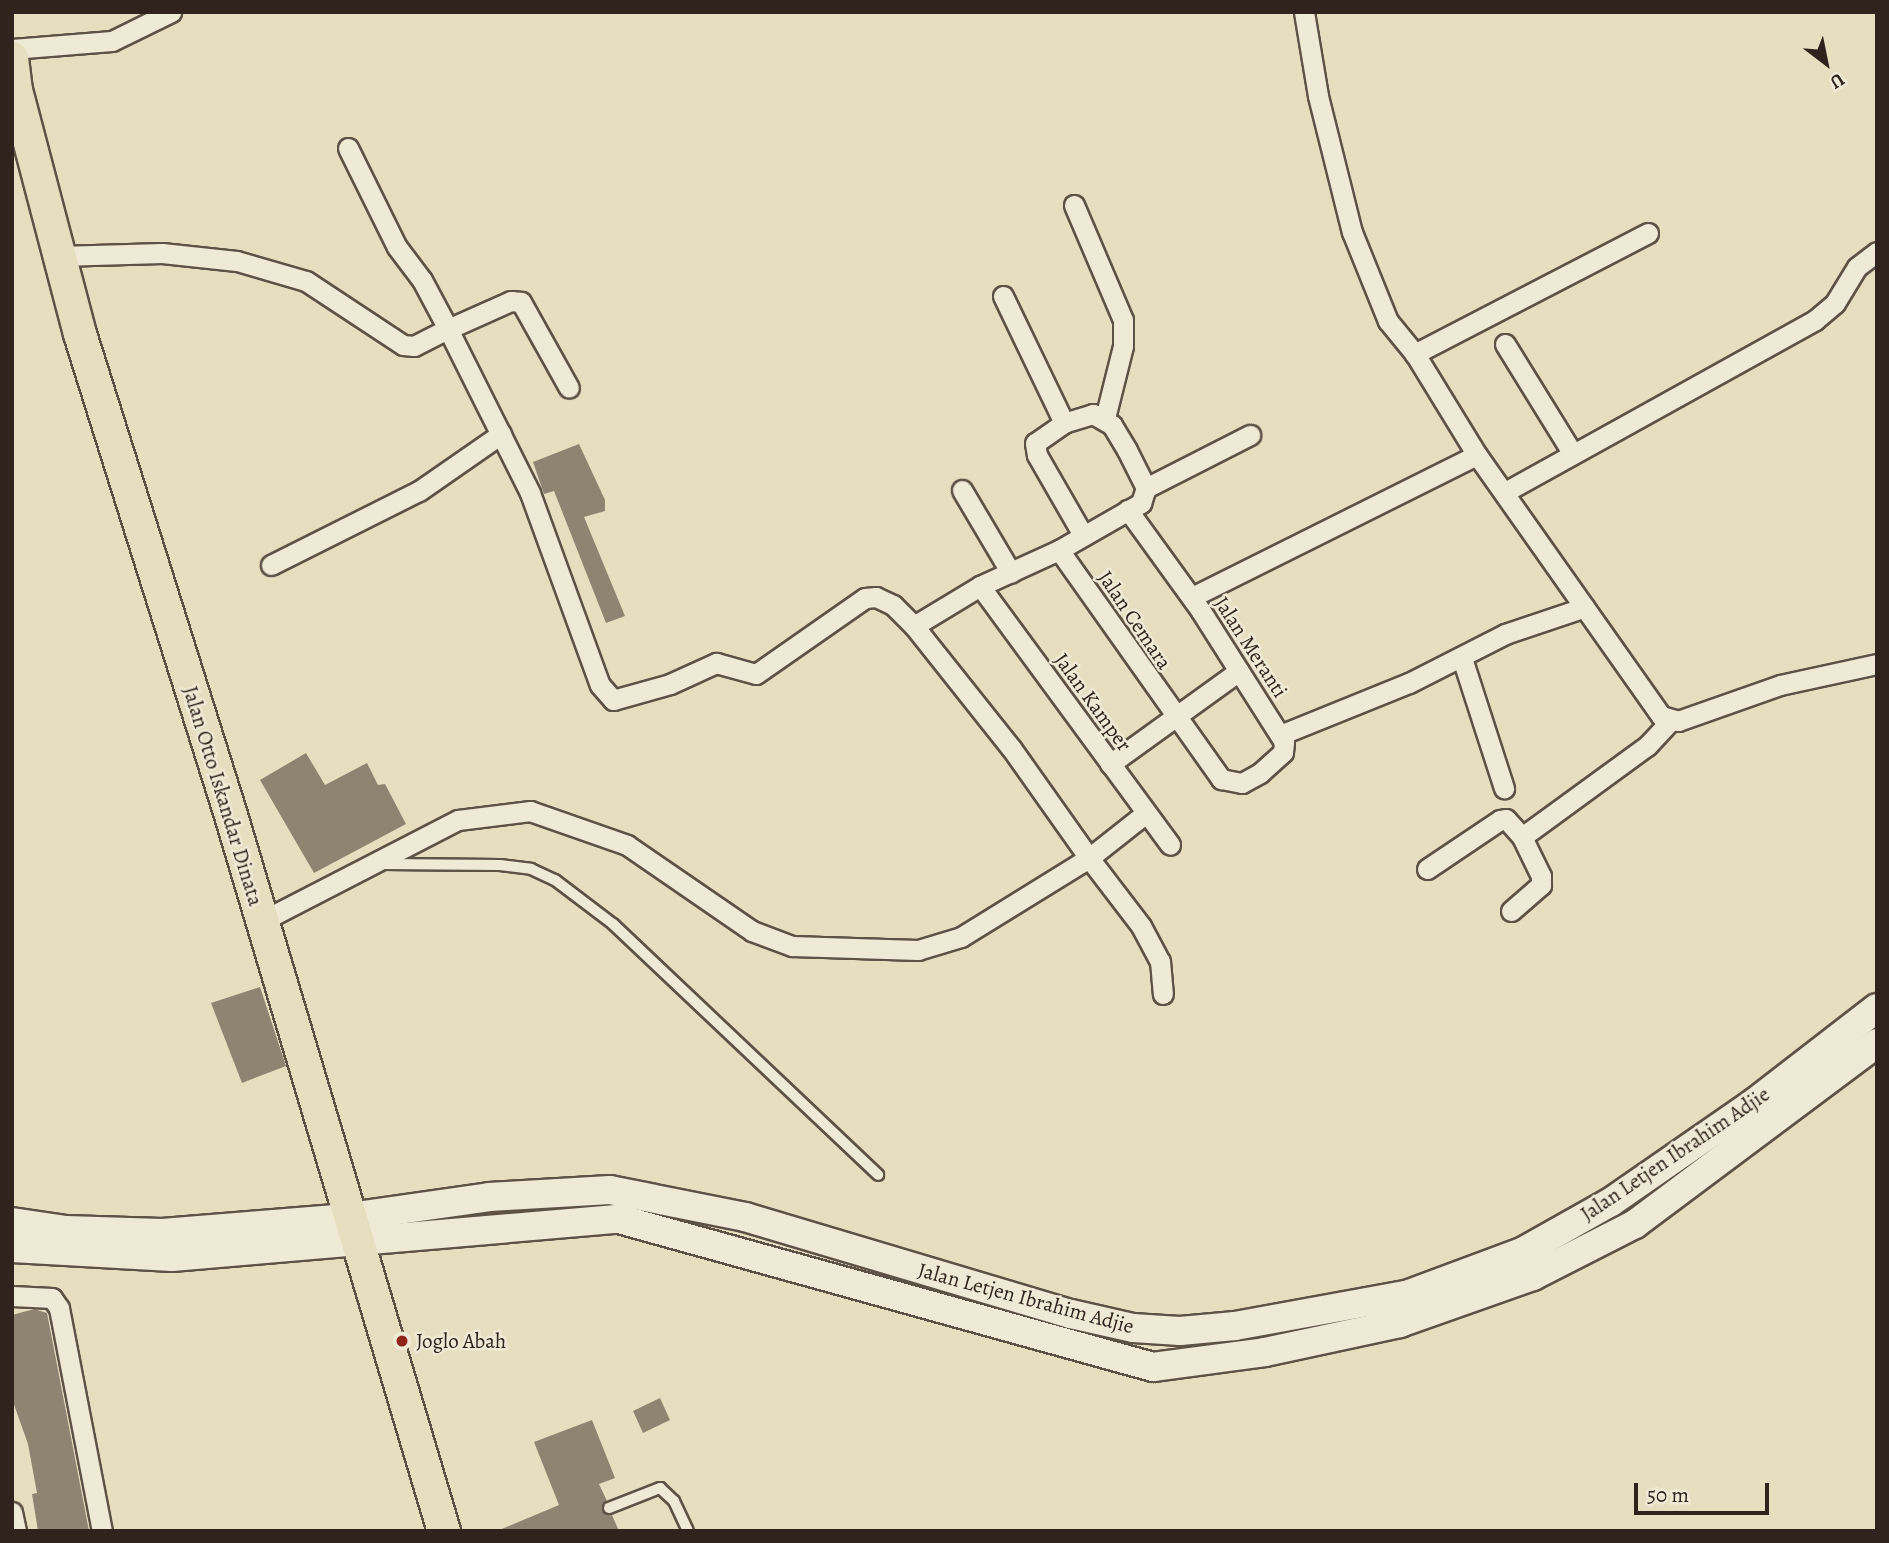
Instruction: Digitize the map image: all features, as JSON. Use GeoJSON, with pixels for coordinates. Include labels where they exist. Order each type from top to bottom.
{"type":"FeatureCollection","features":[{"type":"Feature","properties":{"kind":"main road","name":"Jalan Otto Iskandar Dinata"},"geometry":{"type":"LineString","coordinates":[[12,58],[14,91],[59,256],[444,1531]]}},
{"type":"Feature","properties":{"kind":"street"},"geometry":{"type":"LineString","coordinates":[[12,49],[112,41],[171,12]]}},
{"type":"Feature","properties":{"kind":"street"},"geometry":{"type":"LineString","coordinates":[[1304,12],[1318,96],[1352,232],[1388,321],[1415,354],[1477,455],[1653,707],[1670,721]]}},
{"type":"Feature","properties":{"kind":"street"},"geometry":{"type":"LineString","coordinates":[[348,148],[397,247],[427,288],[449,329],[530,493],[600,685],[613,700],[670,684],[716,663],[757,674],[865,598],[876,597],[893,605],[914,626],[1011,748],[1088,858],[1141,926],[1160,961],[1163,994]]}},
{"type":"Feature","properties":{"kind":"street"},"geometry":{"type":"LineString","coordinates":[[1074,205],[1123,320],[1123,346],[1105,418]]}},
{"type":"Feature","properties":{"kind":"street"},"geometry":{"type":"LineString","coordinates":[[1415,354],[1648,233]]}},
{"type":"Feature","properties":{"kind":"street"},"geometry":{"type":"LineString","coordinates":[[1505,492],[1815,320],[1835,303],[1857,267],[1877,252]]}},
{"type":"Feature","properties":{"kind":"street"},"geometry":{"type":"LineString","coordinates":[[59,256],[162,253],[237,261],[306,281],[403,345],[414,346],[511,301],[521,302],[569,388]]}},
{"type":"Feature","properties":{"kind":"street"},"geometry":{"type":"LineString","coordinates":[[1003,296],[1064,423]]}},
{"type":"Feature","properties":{"kind":"street"},"geometry":{"type":"LineString","coordinates":[[1505,344],[1573,454]]}},
{"type":"Feature","properties":{"kind":"street"},"geometry":{"type":"LineString","coordinates":[[1083,534],[1037,456],[1035,443],[1064,423],[1093,414],[1105,418],[1146,488]]}},
{"type":"Feature","properties":{"kind":"street"},"geometry":{"type":"LineString","coordinates":[[271,565],[419,491],[501,433]]}},
{"type":"Feature","properties":{"kind":"street"},"geometry":{"type":"LineString","coordinates":[[914,626],[980,586],[1059,550],[1141,502],[1146,488],[1250,435]]}},
{"type":"Feature","properties":{"kind":"street"},"geometry":{"type":"LineString","coordinates":[[1192,597],[1477,455]]}},
{"type":"Feature","properties":{"kind":"street"},"geometry":{"type":"LineString","coordinates":[[962,490],[1011,573]]}},
{"type":"Feature","properties":{"kind":"street","name":"Jalan Meranti"},"geometry":{"type":"LineString","coordinates":[[1128,510],[1192,597],[1280,735]]}},
{"type":"Feature","properties":{"kind":"street","name":"Jalan Cemara"},"geometry":{"type":"LineString","coordinates":[[1059,550],[1173,716],[1221,779],[1242,783],[1275,763],[1286,748],[1280,735]]}},
{"type":"Feature","properties":{"kind":"street","name":"Jalan Kamper"},"geometry":{"type":"LineString","coordinates":[[980,586],[1170,845]]}},
{"type":"Feature","properties":{"kind":"street"},"geometry":{"type":"LineString","coordinates":[[1280,735],[1462,658],[1505,634],[1585,607]]}},
{"type":"Feature","properties":{"kind":"street"},"geometry":{"type":"LineString","coordinates":[[1462,658],[1504,788]]}},
{"type":"Feature","properties":{"kind":"street"},"geometry":{"type":"LineString","coordinates":[[1522,837],[1647,746],[1670,721],[1692,717],[1780,685],[1877,664]]}},
{"type":"Feature","properties":{"kind":"street"},"geometry":{"type":"LineString","coordinates":[[1110,764],[1239,671]]}},
{"type":"Feature","properties":{"kind":"street"},"geometry":{"type":"LineString","coordinates":[[262,922],[458,820],[530,811],[627,845],[752,931],[792,946],[875,951],[918,950],[961,937],[1088,858],[1146,813]]}},
{"type":"Feature","properties":{"kind":"street"},"geometry":{"type":"LineString","coordinates":[[1427,869],[1500,820],[1506,819],[1522,837],[1541,876],[1541,885],[1511,911]]}},
{"type":"Feature","properties":{"kind":"street","name":"Jalan Letjen Ibrahim Adjie"},"geometry":{"type":"LineString","coordinates":[[355,1229],[489,1196],[610,1190],[745,1217],[1071,1314],[1133,1328],[1180,1331],[1235,1326],[1406,1295],[1524,1251],[1611,1202],[1754,1103],[1877,1008]]}},
{"type":"Feature","properties":{"kind":"street","name":"Jalan Letjen Ibrahim Adjie"},"geometry":{"type":"LineString","coordinates":[[355,1229],[619,1219],[1153,1367],[1265,1352],[1400,1323],[1533,1276],[1635,1224],[1877,1043]]}},
{"type":"Feature","properties":{"kind":"street"},"geometry":{"type":"LineString","coordinates":[[12,1222],[66,1230],[162,1233],[355,1229]]}},
{"type":"Feature","properties":{"kind":"street"},"geometry":{"type":"LineString","coordinates":[[12,1248],[172,1256],[355,1229]]}},
{"type":"Feature","properties":{"kind":"street"},"geometry":{"type":"LineString","coordinates":[[12,1296],[52,1298],[59,1308],[102,1531]]}},
{"type":"Feature","properties":{"kind":"street"},"geometry":{"type":"LineString","coordinates":[[12,1512],[16,1531]]}},
{"type":"Feature","properties":{"kind":"lane"},"geometry":{"type":"LineString","coordinates":[[376,865],[500,864],[531,869],[555,880],[613,924],[878,1175]]}},
{"type":"Feature","properties":{"kind":"lane"},"geometry":{"type":"LineString","coordinates":[[610,1508],[660,1488],[674,1501],[688,1531]]}},
{"type":"Feature","properties":{"kind":"building"},"geometry":{"type":"Polygon","coordinates":[[[579,444],[605,500],[605,511],[584,517],[625,616],[606,623],[554,491],[544,494],[533,462],[579,444]]]}},
{"type":"Feature","properties":{"kind":"building"},"geometry":{"type":"Polygon","coordinates":[[[306,753],[325,785],[367,763],[378,785],[385,784],[406,824],[314,873],[260,780],[306,753]]]}},
{"type":"Feature","properties":{"kind":"building"},"geometry":{"type":"Polygon","coordinates":[[[260,987],[286,1066],[242,1083],[211,1003],[260,987]]]}},
{"type":"Feature","properties":{"kind":"building"},"geometry":{"type":"Polygon","coordinates":[[[34,1309],[47,1313],[89,1531],[38,1531],[32,1494],[37,1493],[28,1444],[12,1399],[12,1315],[34,1309]]]}},
{"type":"Feature","properties":{"kind":"building"},"geometry":{"type":"Polygon","coordinates":[[[660,1398],[670,1420],[643,1433],[633,1411],[660,1398]]]}},
{"type":"Feature","properties":{"kind":"building"},"geometry":{"type":"Polygon","coordinates":[[[592,1420],[615,1478],[599,1484],[607,1501],[602,1510],[612,1515],[619,1531],[497,1531],[559,1505],[534,1442],[592,1420]]]}},
{"type":"Feature","properties":{"kind":"place","name":"Joglo Abah"},"geometry":{"type":"Point","coordinates":[402,1341]}}]}
